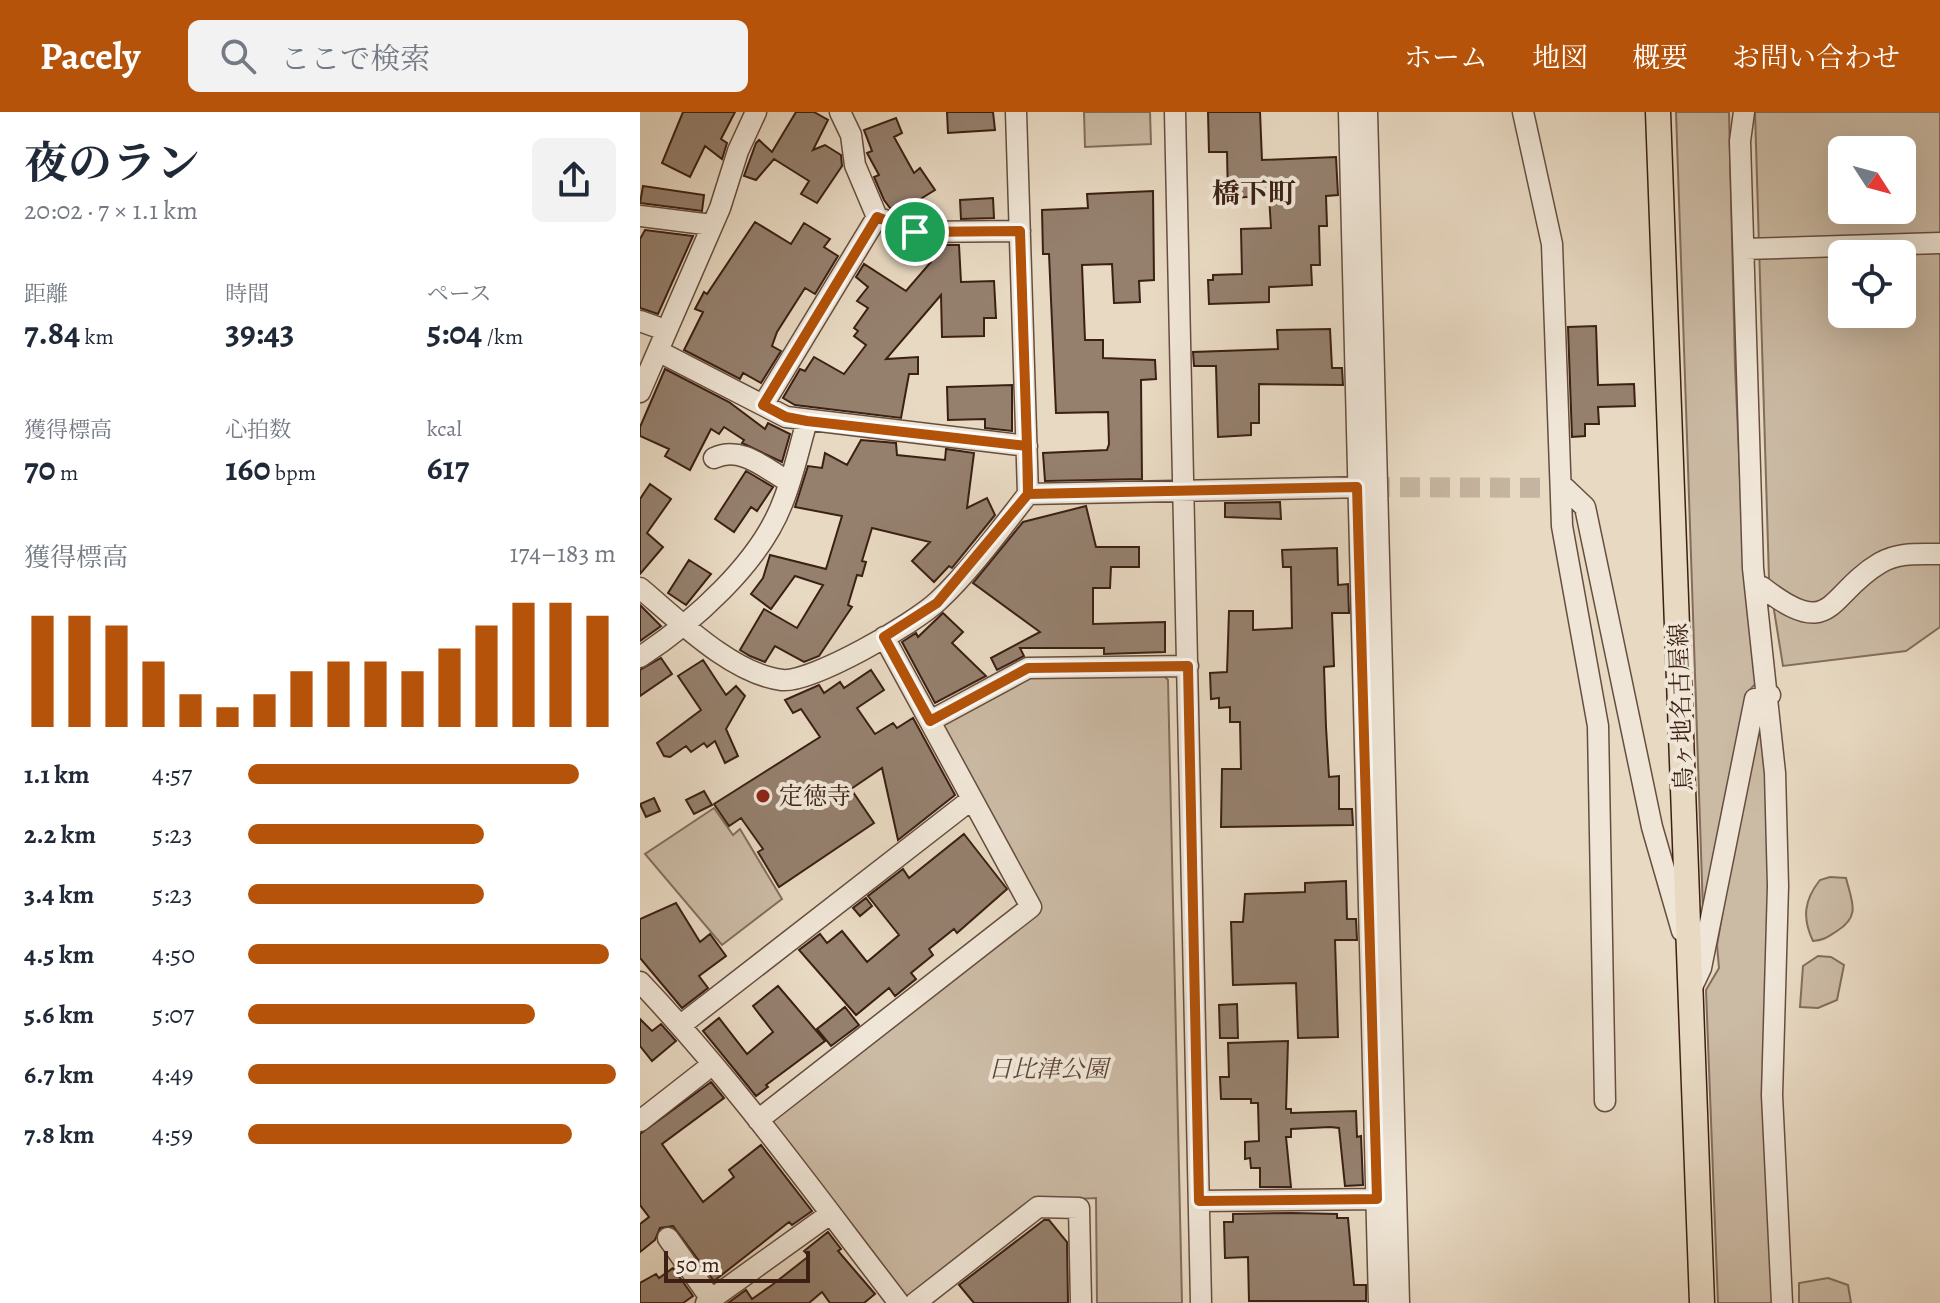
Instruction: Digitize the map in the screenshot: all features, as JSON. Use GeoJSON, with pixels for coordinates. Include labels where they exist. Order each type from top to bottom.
{"type":"FeatureCollection","features":[{"type":"Feature","properties":{"kind":"main road","name":"鳥ヶ地名古屋線"},"geometry":{"type":"LineString","coordinates":[[1658,112],[1702,1303]]}},
{"type":"Feature","properties":{"kind":"street"},"geometry":{"type":"LineString","coordinates":[[640,392],[712,225],[756,112]]}},
{"type":"Feature","properties":{"kind":"street"},"geometry":{"type":"LineString","coordinates":[[840,112],[851,135],[855,165],[877,217],[915,232],[1020,231]]}},
{"type":"Feature","properties":{"kind":"street"},"geometry":{"type":"LineString","coordinates":[[640,588],[686,627],[745,669],[784,680],[827,669],[937,603],[1028,494],[1016,112]]}},
{"type":"Feature","properties":{"kind":"street"},"geometry":{"type":"LineString","coordinates":[[1175,112],[1201,1303]]}},
{"type":"Feature","properties":{"kind":"street"},"geometry":{"type":"LineString","coordinates":[[1349,112],[1363,487],[1379,1303]]}},
{"type":"Feature","properties":{"kind":"street"},"geometry":{"type":"LineString","coordinates":[[1367,112],[1399,1303]]}},
{"type":"Feature","properties":{"kind":"street"},"geometry":{"type":"LineString","coordinates":[[1523,112],[1552,244],[1562,526],[1598,726],[1605,1101]]}},
{"type":"Feature","properties":{"kind":"street"},"geometry":{"type":"LineString","coordinates":[[1744,112],[1740,141],[1756,588],[1770,695],[1778,882],[1772,1095],[1782,1303]]}},
{"type":"Feature","properties":{"kind":"street"},"geometry":{"type":"LineString","coordinates":[[640,216],[712,225]]}},
{"type":"Feature","properties":{"kind":"street"},"geometry":{"type":"LineString","coordinates":[[763,405],[877,217]]}},
{"type":"Feature","properties":{"kind":"street"},"geometry":{"type":"LineString","coordinates":[[1744,249],[1940,243]]}},
{"type":"Feature","properties":{"kind":"street"},"geometry":{"type":"LineString","coordinates":[[640,321],[665,330]]}},
{"type":"Feature","properties":{"kind":"street"},"geometry":{"type":"LineString","coordinates":[[658,351],[786,417],[1027,446]]}},
{"type":"Feature","properties":{"kind":"street"},"geometry":{"type":"LineString","coordinates":[[640,657],[686,627],[745,564],[782,506],[807,421]]}},
{"type":"Feature","properties":{"kind":"street"},"geometry":{"type":"LineString","coordinates":[[714,458],[738,453],[789,482]]}},
{"type":"Feature","properties":{"kind":"street"},"geometry":{"type":"LineString","coordinates":[[1028,494],[1363,487]]}},
{"type":"Feature","properties":{"kind":"street"},"geometry":{"type":"LineString","coordinates":[[1565,488],[1585,507],[1652,827],[1691,962]]}},
{"type":"Feature","properties":{"kind":"street"},"geometry":{"type":"LineString","coordinates":[[1756,588],[1762,587],[1796,610],[1817,612],[1839,601],[1882,561],[1897,556],[1940,554]]}},
{"type":"Feature","properties":{"kind":"street"},"geometry":{"type":"LineString","coordinates":[[758,1120],[1031,907],[884,637]]}},
{"type":"Feature","properties":{"kind":"street"},"geometry":{"type":"LineString","coordinates":[[930,721],[1028,668],[1188,666]]}},
{"type":"Feature","properties":{"kind":"street"},"geometry":{"type":"LineString","coordinates":[[1692,987],[1701,968],[1755,699],[1770,695]]}},
{"type":"Feature","properties":{"kind":"street"},"geometry":{"type":"LineString","coordinates":[[681,1025],[972,799]]}},
{"type":"Feature","properties":{"kind":"street"},"geometry":{"type":"LineString","coordinates":[[640,982],[713,1064],[899,1303]]}},
{"type":"Feature","properties":{"kind":"street"},"geometry":{"type":"LineString","coordinates":[[640,1121],[713,1064]]}},
{"type":"Feature","properties":{"kind":"street"},"geometry":{"type":"LineString","coordinates":[[1199,1201],[1377,1199]]}},
{"type":"Feature","properties":{"kind":"street"},"geometry":{"type":"LineString","coordinates":[[915,1303],[1038,1207],[1079,1208],[1081,1303]]}},
{"type":"Feature","properties":{"kind":"street"},"geometry":{"type":"LineString","coordinates":[[668,1238],[708,1301],[830,1214]]}},
{"type":"Feature","properties":{"kind":"green space"},"geometry":{"type":"Polygon","coordinates":[[[1084,112],[1150,112],[1151,144],[1085,147],[1084,112]]]}},
{"type":"Feature","properties":{"kind":"green space"},"geometry":{"type":"Polygon","coordinates":[[[1676,112],[1729,112],[1744,567],[1758,681],[1746,694],[1704,941],[1676,112]]]}},
{"type":"Feature","properties":{"kind":"green space"},"geometry":{"type":"Polygon","coordinates":[[[1755,112],[1940,112],[1940,627],[1906,651],[1783,666],[1769,579],[1755,112]]]}},
{"type":"Feature","properties":{"kind":"green space","name":"日比津公園"},"geometry":{"type":"Polygon","coordinates":[[[1163,675],[1168,680],[1182,1303],[1097,1303],[1096,1198],[1034,1201],[908,1299],[773,1127],[774,1119],[1041,908],[941,724],[1030,676],[1163,675]]]}},
{"type":"Feature","properties":{"kind":"green space"},"geometry":{"type":"Polygon","coordinates":[[[1754,730],[1768,735],[1776,1303],[1718,1303],[1706,990],[1719,968],[1717,945],[1754,730]]]}},
{"type":"Feature","properties":{"kind":"green space"},"geometry":{"type":"Polygon","coordinates":[[[714,808],[733,835],[740,829],[782,899],[722,945],[645,854],[714,808]]]}},
{"type":"Feature","properties":{"kind":"green space"},"geometry":{"type":"Polygon","coordinates":[[[1846,878],[1852,914],[1837,931],[1813,941],[1807,925],[1806,909],[1820,880],[1846,878]]]}},
{"type":"Feature","properties":{"kind":"green space"},"geometry":{"type":"Polygon","coordinates":[[[1818,956],[1831,957],[1844,965],[1837,1000],[1818,1008],[1800,1007],[1803,966],[1818,956]]]}},
{"type":"Feature","properties":{"kind":"green space"},"geometry":{"type":"Polygon","coordinates":[[[1828,1278],[1848,1285],[1851,1303],[1799,1303],[1799,1283],[1828,1278]]]}},
{"type":"Feature","properties":{"kind":"building"},"geometry":{"type":"Polygon","coordinates":[[[683,112],[735,112],[721,139],[727,143],[722,159],[705,146],[690,177],[662,163],[683,112]]]}},
{"type":"Feature","properties":{"kind":"building"},"geometry":{"type":"Polygon","coordinates":[[[796,112],[814,112],[828,120],[813,150],[825,145],[841,155],[842,166],[817,203],[801,194],[809,181],[774,159],[756,180],[744,176],[756,143],[759,140],[772,152],[796,112]]]}},
{"type":"Feature","properties":{"kind":"building"},"geometry":{"type":"Polygon","coordinates":[[[947,112],[993,112],[995,130],[948,133],[947,112]]]}},
{"type":"Feature","properties":{"kind":"building"},"geometry":{"type":"Polygon","coordinates":[[[1208,112],[1260,112],[1262,160],[1336,157],[1338,195],[1326,196],[1327,226],[1319,226],[1320,265],[1311,265],[1312,285],[1269,287],[1269,302],[1209,304],[1208,280],[1213,280],[1213,275],[1242,274],[1241,229],[1271,228],[1269,196],[1228,198],[1227,152],[1209,152],[1208,112]]]}},
{"type":"Feature","properties":{"kind":"building"},"geometry":{"type":"Polygon","coordinates":[[[896,118],[902,133],[894,137],[914,173],[920,168],[935,190],[899,212],[890,208],[884,200],[874,177],[879,175],[867,153],[872,151],[864,130],[896,118]]]}},
{"type":"Feature","properties":{"kind":"building"},"geometry":{"type":"Polygon","coordinates":[[[643,186],[704,195],[702,211],[640,203],[643,186]]]}},
{"type":"Feature","properties":{"kind":"building"},"geometry":{"type":"Polygon","coordinates":[[[1153,191],[1154,280],[1139,281],[1140,302],[1114,303],[1112,264],[1082,265],[1085,340],[1103,340],[1103,358],[1155,360],[1156,379],[1141,380],[1142,479],[1045,481],[1043,453],[1107,450],[1109,444],[1108,412],[1056,413],[1049,254],[1043,254],[1042,210],[1088,208],[1087,194],[1153,191]]]}},
{"type":"Feature","properties":{"kind":"building"},"geometry":{"type":"Polygon","coordinates":[[[993,198],[994,218],[961,219],[960,200],[993,198]]]}},
{"type":"Feature","properties":{"kind":"building"},"geometry":{"type":"Polygon","coordinates":[[[755,222],[791,244],[804,223],[830,239],[824,247],[838,256],[815,294],[805,288],[777,332],[772,346],[781,351],[761,383],[743,373],[740,379],[684,350],[703,312],[695,309],[704,292],[707,294],[755,222]]]}},
{"type":"Feature","properties":{"kind":"building"},"geometry":{"type":"Polygon","coordinates":[[[645,230],[693,236],[658,314],[640,308],[640,239],[645,230]]]}},
{"type":"Feature","properties":{"kind":"building"},"geometry":{"type":"Polygon","coordinates":[[[930,245],[959,245],[961,282],[994,281],[996,318],[984,318],[984,336],[942,337],[941,295],[886,359],[918,357],[918,374],[909,374],[901,418],[795,405],[783,398],[800,369],[805,371],[814,357],[844,374],[866,345],[854,336],[858,331],[854,328],[868,308],[857,301],[868,287],[856,277],[864,264],[906,291],[931,262],[930,245]]]}},
{"type":"Feature","properties":{"kind":"building"},"geometry":{"type":"Polygon","coordinates":[[[1596,326],[1598,385],[1634,384],[1635,406],[1598,407],[1599,424],[1585,424],[1585,436],[1572,437],[1568,327],[1596,326]]]}},
{"type":"Feature","properties":{"kind":"building"},"geometry":{"type":"Polygon","coordinates":[[[1330,329],[1332,368],[1342,368],[1343,385],[1259,384],[1259,423],[1251,423],[1251,435],[1218,437],[1216,366],[1194,366],[1193,352],[1278,349],[1277,330],[1330,329]]]}},
{"type":"Feature","properties":{"kind":"building"},"geometry":{"type":"Polygon","coordinates":[[[665,369],[729,402],[765,429],[768,423],[790,434],[782,462],[742,443],[744,440],[724,427],[719,434],[711,429],[690,470],[665,456],[669,449],[640,436],[640,427],[665,369]]]}},
{"type":"Feature","properties":{"kind":"building"},"geometry":{"type":"Polygon","coordinates":[[[1012,385],[1012,431],[985,428],[985,419],[948,420],[947,387],[1012,385]]]}},
{"type":"Feature","properties":{"kind":"building"},"geometry":{"type":"Polygon","coordinates":[[[861,440],[896,443],[897,455],[945,460],[946,449],[974,453],[967,508],[987,498],[995,515],[952,568],[949,566],[934,582],[912,561],[930,542],[872,528],[862,561],[866,562],[862,576],[857,575],[848,605],[852,607],[819,656],[804,662],[775,646],[765,662],[750,656],[740,650],[764,609],[797,628],[823,585],[795,576],[771,609],[751,594],[763,578],[770,555],[826,569],[842,516],[795,507],[808,466],[822,468],[825,453],[847,465],[861,440]]]}},
{"type":"Feature","properties":{"kind":"building"},"geometry":{"type":"Polygon","coordinates":[[[746,471],[773,487],[757,511],[751,507],[734,532],[715,519],[746,471]]]}},
{"type":"Feature","properties":{"kind":"building"},"geometry":{"type":"Polygon","coordinates":[[[650,484],[671,499],[647,533],[663,547],[640,574],[640,499],[650,484]]]}},
{"type":"Feature","properties":{"kind":"building"},"geometry":{"type":"Polygon","coordinates":[[[1280,502],[1281,519],[1225,517],[1225,503],[1280,502]]]}},
{"type":"Feature","properties":{"kind":"building"},"geometry":{"type":"Polygon","coordinates":[[[1086,506],[1096,547],[1139,547],[1139,567],[1111,567],[1110,588],[1093,588],[1093,624],[1165,622],[1165,652],[1104,654],[1104,648],[1020,648],[1024,656],[997,670],[991,658],[1040,632],[973,583],[1023,522],[1086,506]]]}},
{"type":"Feature","properties":{"kind":"building"},"geometry":{"type":"Polygon","coordinates":[[[1337,548],[1338,585],[1348,584],[1349,613],[1332,613],[1334,666],[1324,667],[1326,727],[1329,777],[1339,776],[1339,809],[1352,809],[1353,825],[1221,827],[1222,769],[1241,769],[1240,722],[1230,722],[1230,707],[1219,708],[1219,698],[1211,699],[1210,673],[1227,672],[1229,611],[1253,611],[1253,630],[1292,628],[1291,567],[1283,567],[1282,550],[1337,548]]]}},
{"type":"Feature","properties":{"kind":"building"},"geometry":{"type":"Polygon","coordinates":[[[689,560],[711,574],[686,605],[668,593],[689,560]]]}},
{"type":"Feature","properties":{"kind":"building"},"geometry":{"type":"Polygon","coordinates":[[[640,605],[661,626],[640,641],[640,605]]]}},
{"type":"Feature","properties":{"kind":"building"},"geometry":{"type":"Polygon","coordinates":[[[943,613],[963,632],[952,643],[986,676],[935,703],[902,642],[916,633],[918,637],[943,613]]]}},
{"type":"Feature","properties":{"kind":"building"},"geometry":{"type":"Polygon","coordinates":[[[661,658],[672,674],[640,696],[640,670],[661,658]]]}},
{"type":"Feature","properties":{"kind":"building"},"geometry":{"type":"Polygon","coordinates":[[[703,660],[726,695],[736,686],[745,696],[726,729],[738,756],[725,763],[715,741],[707,747],[704,743],[691,752],[686,746],[670,757],[664,756],[657,743],[701,710],[678,676],[703,660]]]}},
{"type":"Feature","properties":{"kind":"building"},"geometry":{"type":"Polygon","coordinates":[[[871,670],[884,690],[857,708],[875,734],[893,723],[897,728],[913,718],[955,795],[898,840],[882,768],[851,789],[874,823],[779,887],[758,852],[763,849],[741,818],[729,826],[714,804],[820,737],[801,709],[793,713],[785,700],[819,685],[824,693],[840,682],[844,688],[871,670]]]}},
{"type":"Feature","properties":{"kind":"building"},"geometry":{"type":"Polygon","coordinates":[[[704,791],[712,805],[694,814],[686,800],[704,791]]]}},
{"type":"Feature","properties":{"kind":"building"},"geometry":{"type":"Polygon","coordinates":[[[654,798],[660,811],[646,817],[640,804],[654,798]]]}},
{"type":"Feature","properties":{"kind":"building"},"geometry":{"type":"Polygon","coordinates":[[[964,834],[1007,889],[957,933],[954,929],[929,949],[933,955],[911,973],[916,979],[895,996],[889,988],[856,1015],[799,950],[820,934],[827,943],[842,931],[867,962],[899,935],[868,896],[903,869],[909,878],[964,834]]]}},
{"type":"Feature","properties":{"kind":"building"},"geometry":{"type":"Polygon","coordinates":[[[1346,881],[1347,919],[1356,919],[1357,940],[1335,940],[1338,1037],[1298,1038],[1296,983],[1233,985],[1231,922],[1243,922],[1245,894],[1305,892],[1305,883],[1346,881]]]}},
{"type":"Feature","properties":{"kind":"building"},"geometry":{"type":"Polygon","coordinates":[[[866,898],[872,906],[860,916],[853,908],[866,898]]]}},
{"type":"Feature","properties":{"kind":"building"},"geometry":{"type":"Polygon","coordinates":[[[676,903],[700,942],[710,934],[726,956],[699,976],[708,988],[682,1008],[640,958],[640,919],[676,903]]]}},
{"type":"Feature","properties":{"kind":"building"},"geometry":{"type":"Polygon","coordinates":[[[778,986],[825,1041],[756,1096],[703,1031],[719,1018],[747,1054],[773,1032],[753,1006],[778,986]]]}},
{"type":"Feature","properties":{"kind":"building"},"geometry":{"type":"Polygon","coordinates":[[[1237,1004],[1238,1038],[1220,1038],[1219,1005],[1237,1004]]]}},
{"type":"Feature","properties":{"kind":"building"},"geometry":{"type":"Polygon","coordinates":[[[845,1007],[859,1025],[831,1046],[817,1029],[845,1007]]]}},
{"type":"Feature","properties":{"kind":"building"},"geometry":{"type":"Polygon","coordinates":[[[640,1019],[652,1031],[661,1024],[676,1041],[652,1061],[640,1046],[640,1019]]]}},
{"type":"Feature","properties":{"kind":"building"},"geometry":{"type":"Polygon","coordinates":[[[1288,1041],[1286,1109],[1291,1109],[1291,1113],[1356,1111],[1357,1137],[1361,1136],[1363,1185],[1345,1186],[1339,1128],[1291,1129],[1291,1137],[1286,1137],[1291,1187],[1260,1187],[1260,1168],[1251,1168],[1250,1158],[1245,1159],[1245,1142],[1259,1141],[1258,1103],[1251,1103],[1251,1099],[1221,1099],[1220,1077],[1229,1077],[1228,1043],[1288,1041]]]}},
{"type":"Feature","properties":{"kind":"building"},"geometry":{"type":"Polygon","coordinates":[[[711,1082],[724,1098],[662,1144],[703,1202],[734,1177],[729,1170],[761,1145],[812,1211],[792,1225],[789,1222],[714,1281],[673,1226],[660,1228],[655,1240],[640,1252],[640,1224],[649,1217],[640,1205],[640,1134],[711,1082]]]}},
{"type":"Feature","properties":{"kind":"building"},"geometry":{"type":"Polygon","coordinates":[[[1233,1214],[1337,1214],[1337,1218],[1348,1218],[1354,1285],[1366,1285],[1366,1301],[1249,1301],[1248,1257],[1225,1258],[1224,1222],[1233,1222],[1233,1214]]]}},
{"type":"Feature","properties":{"kind":"building"},"geometry":{"type":"Polygon","coordinates":[[[1044,1220],[1049,1220],[1067,1242],[1068,1303],[974,1303],[959,1285],[1044,1220]]]}},
{"type":"Feature","properties":{"kind":"building"},"geometry":{"type":"Polygon","coordinates":[[[828,1232],[841,1249],[838,1251],[875,1294],[864,1303],[830,1303],[822,1292],[809,1303],[728,1303],[746,1290],[752,1299],[772,1285],[809,1256],[804,1251],[828,1232]]]}},
{"type":"Feature","properties":{"kind":"building"},"geometry":{"type":"Polygon","coordinates":[[[673,1268],[693,1296],[683,1303],[640,1303],[640,1283],[656,1274],[659,1278],[673,1268]]]}},
{"type":"Feature","properties":{"kind":"tunnel"},"geometry":{"type":"LineString","coordinates":[[1370,487],[1565,488]]}},
{"type":"Feature","properties":{"kind":"place","name":"定徳寺"},"geometry":{"type":"Point","coordinates":[763,796]}},
{"type":"Feature","properties":{"kind":"district","name":"橋下町"},"geometry":{"type":"Point","coordinates":[1254,193]}},
{"type":"Feature","properties":{"kind":"route"},"geometry":{"type":"LineString","coordinates":[[915,232],[877,217],[763,405],[786,417],[807,421],[1027,446],[1028,494],[1357,487],[1377,1199],[1199,1201],[1188,666],[1028,668],[930,721],[884,637],[937,603],[1028,494],[1028,477],[1020,231],[915,232]]}}]}
